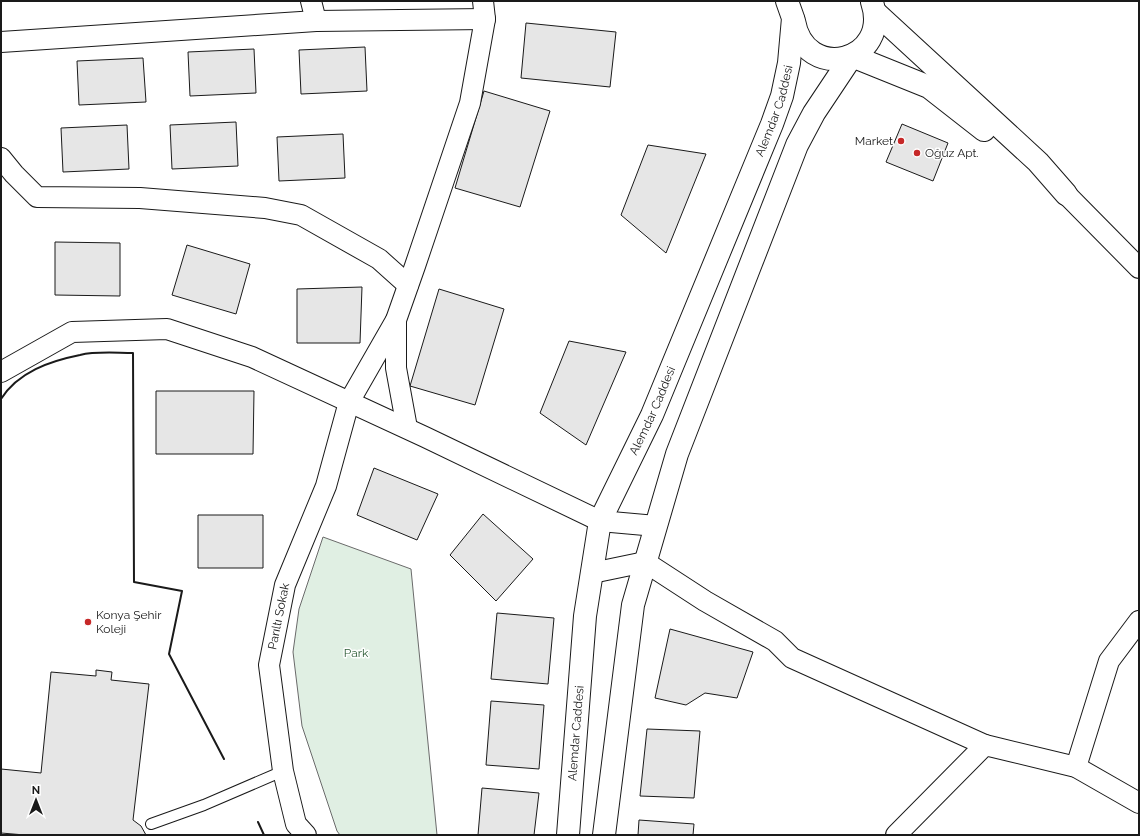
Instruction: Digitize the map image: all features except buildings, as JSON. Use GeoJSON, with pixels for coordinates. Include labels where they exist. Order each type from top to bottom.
{"type":"FeatureCollection","features":[{"type":"Feature","properties":{"kind":"main road"},"geometry":{"type":"LineString","coordinates":[[604,835],[633,605],[677,454],[797,145],[825,95],[852,56],[868,42],[876,22],[875,5]]}},
{"type":"Feature","properties":{"kind":"main road"},"geometry":{"type":"LineString","coordinates":[[875,5],[1038,162],[1066,194]]}},
{"type":"Feature","properties":{"kind":"main road"},"geometry":{"type":"LineString","coordinates":[[793,7],[796,32],[802,44],[812,53],[825,59],[839,60],[852,56],[929,87],[996,140],[1038,162]]}},
{"type":"Feature","properties":{"kind":"main road","name":"Alemdar Caddesi"},"geometry":{"type":"LineString","coordinates":[[568,835],[585,616],[600,521],[652,415],[772,124],[782,96],[789,63],[793,7]]}},
{"type":"Feature","properties":{"kind":"street"},"geometry":{"type":"LineString","coordinates":[[311,1],[316,21]]}},
{"type":"Feature","properties":{"kind":"street"},"geometry":{"type":"LineString","coordinates":[[1,42],[484,10],[470,103],[396,320],[396,368],[407,428]]}},
{"type":"Feature","properties":{"kind":"street"},"geometry":{"type":"LineString","coordinates":[[1,158],[14,174],[37,197],[140,198],[265,208],[301,215],[379,259],[408,285]]}},
{"type":"Feature","properties":{"kind":"street"},"geometry":{"type":"LineString","coordinates":[[1066,194],[1139,268]]}},
{"type":"Feature","properties":{"kind":"street","name":"Parıltı Sokak"},"geometry":{"type":"LineString","coordinates":[[306,835],[296,824],[283,771],[269,665],[285,585],[326,486],[349,402],[396,320]]}},
{"type":"Feature","properties":{"kind":"street"},"geometry":{"type":"LineString","coordinates":[[1,372],[72,332],[168,329],[252,357],[407,428],[600,521],[656,526]]}},
{"type":"Feature","properties":{"kind":"street"},"geometry":{"type":"LineString","coordinates":[[592,573],[646,562],[704,601],[775,640],[792,658],[986,745],[1076,767],[1139,803]]}},
{"type":"Feature","properties":{"kind":"street"},"geometry":{"type":"LineString","coordinates":[[1076,767],[1109,661],[1139,621]]}},
{"type":"Feature","properties":{"kind":"street"},"geometry":{"type":"LineString","coordinates":[[896,835],[986,745]]}},
{"type":"Feature","properties":{"kind":"lane"},"geometry":{"type":"LineString","coordinates":[[151,824],[204,806],[283,771]]}},
{"type":"Feature","properties":{"kind":"green space","name":"Park"},"geometry":{"type":"Polygon","coordinates":[[[323,537],[411,569],[437,835],[340,835],[337,831],[302,726],[293,652],[299,609],[323,537]]]}},
{"type":"Feature","properties":{"kind":"wall"},"geometry":{"type":"LineString","coordinates":[[1,399],[16,382],[46,364],[86,354],[133,353],[134,582],[182,591],[169,654],[224,759]]}},
{"type":"Feature","properties":{"kind":"wall"},"geometry":{"type":"LineString","coordinates":[[258,822],[264,835]]}},
{"type":"Feature","properties":{"kind":"place","name":"Market"},"geometry":{"type":"Point","coordinates":[901,141]}},
{"type":"Feature","properties":{"kind":"place","name":"Oğuz Apt."},"geometry":{"type":"Point","coordinates":[917,153]}},
{"type":"Feature","properties":{"kind":"place","name":"Konya Şehir Koleji"},"geometry":{"type":"Point","coordinates":[88,622]}}]}
